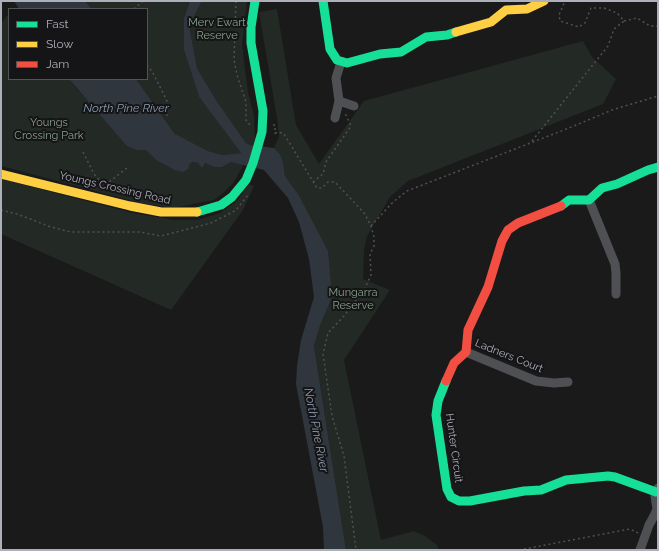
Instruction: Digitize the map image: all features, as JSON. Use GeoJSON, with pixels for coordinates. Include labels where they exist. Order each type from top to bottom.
{"type":"FeatureCollection","features":[{"type":"Feature","properties":{"kind":"street","name":"Youngs Crossing Road"},"geometry":{"type":"LineString","coordinates":[[1,174],[150,210],[188,213],[197,212],[214,208],[227,200],[241,187],[252,168],[260,144],[262,132],[263,111],[251,44],[251,27],[255,1]]}},
{"type":"Feature","properties":{"kind":"street"},"geometry":{"type":"LineString","coordinates":[[323,1],[330,49],[333,56],[341,62],[353,62],[380,54],[400,52],[426,37],[447,35],[491,22],[506,10],[528,9],[544,1]]}},
{"type":"Feature","properties":{"kind":"street"},"geometry":{"type":"LineString","coordinates":[[503,1],[506,10]]}},
{"type":"Feature","properties":{"kind":"street"},"geometry":{"type":"LineString","coordinates":[[335,118],[339,100],[336,78],[341,62]]}},
{"type":"Feature","properties":{"kind":"street"},"geometry":{"type":"LineString","coordinates":[[339,100],[354,106]]}},
{"type":"Feature","properties":{"kind":"street"},"geometry":{"type":"LineString","coordinates":[[466,352],[468,330],[486,293],[502,241],[508,230],[518,223],[561,206],[569,200],[589,200],[602,188],[617,184],[658,167]]}},
{"type":"Feature","properties":{"kind":"street"},"geometry":{"type":"LineString","coordinates":[[589,200],[614,264],[616,273],[616,294]]}},
{"type":"Feature","properties":{"kind":"street","name":"Ladners Court"},"geometry":{"type":"LineString","coordinates":[[466,352],[536,381],[545,383],[568,382]]}},
{"type":"Feature","properties":{"kind":"street","name":"Hunter Circuit"},"geometry":{"type":"LineString","coordinates":[[466,352],[454,363],[436,408],[447,489],[455,499],[470,502],[524,491],[541,490],[566,480],[608,476],[657,490]]}},
{"type":"Feature","properties":{"kind":"street"},"geometry":{"type":"LineString","coordinates":[[640,550],[655,514],[657,490]]}},
{"type":"Feature","properties":{"kind":"path"},"geometry":{"type":"LineString","coordinates":[[135,8],[143,1]]}},
{"type":"Feature","properties":{"kind":"path"},"geometry":{"type":"LineString","coordinates":[[236,1],[234,60],[237,76],[246,102],[246,120],[249,124],[253,124]]}},
{"type":"Feature","properties":{"kind":"path"},"geometry":{"type":"LineString","coordinates":[[565,1],[559,15],[560,21],[579,27],[585,23],[591,8],[604,8],[617,13],[624,22]]}},
{"type":"Feature","properties":{"kind":"path"},"geometry":{"type":"LineString","coordinates":[[531,142],[608,46],[614,29],[624,22],[637,18],[650,26],[658,26]]}},
{"type":"Feature","properties":{"kind":"path"},"geometry":{"type":"LineString","coordinates":[[148,66],[168,103],[167,116]]}},
{"type":"Feature","properties":{"kind":"path"},"geometry":{"type":"LineString","coordinates":[[371,226],[393,202],[407,191],[612,110],[658,96]]}},
{"type":"Feature","properties":{"kind":"path"},"geometry":{"type":"LineString","coordinates":[[313,182],[323,174],[326,162],[351,126],[339,100]]}},
{"type":"Feature","properties":{"kind":"path"},"geometry":{"type":"LineString","coordinates":[[275,133],[279,132],[284,134],[317,188],[322,188],[328,182],[335,182],[338,185],[365,214],[371,226],[374,237],[374,246],[370,254],[371,275],[365,288],[344,316],[328,333],[323,354],[332,416],[344,456],[356,550]]}},
{"type":"Feature","properties":{"kind":"path"},"geometry":{"type":"LineString","coordinates":[[83,152],[94,174],[103,184],[109,182],[127,168]]}},
{"type":"Feature","properties":{"kind":"path"},"geometry":{"type":"LineString","coordinates":[[1,210],[17,214],[51,228],[71,232],[140,232],[160,236],[211,223],[227,215],[241,204],[249,193]]}},
{"type":"Feature","properties":{"kind":"path"},"geometry":{"type":"LineString","coordinates":[[519,550],[630,529],[645,537]]}},
{"type":"Feature","properties":{"kind":"green space"},"geometry":{"type":"Polygon","coordinates":[[[85,1],[190,1],[184,18],[184,50],[199,97],[241,153],[223,155],[208,151],[176,135],[137,80],[148,80],[148,8],[91,8],[85,1]]]}},
{"type":"Feature","properties":{"kind":"green space","name":"Merv Ewart Reserve"},"geometry":{"type":"Polygon","coordinates":[[[202,1],[247,1],[242,45],[248,92],[254,115],[254,145],[249,145],[246,143],[216,100],[197,68],[190,30],[191,22],[202,1]]]}},
{"type":"Feature","properties":{"kind":"green space","name":"Mungarra Reserve"},"geometry":{"type":"Polygon","coordinates":[[[277,9],[296,125],[319,164],[364,101],[583,41],[592,57],[616,79],[603,104],[408,181],[390,197],[367,236],[364,250],[363,279],[390,290],[344,360],[381,540],[414,531],[425,536],[437,545],[439,550],[346,550],[314,346],[320,326],[332,297],[298,194],[285,176],[280,154],[274,148],[279,136],[259,12],[277,9]]]}},
{"type":"Feature","properties":{"kind":"green space","name":"Youngs Crossing Park"},"geometry":{"type":"Polygon","coordinates":[[[8,14],[8,80],[70,80],[137,150],[146,150],[156,160],[205,163],[222,167],[231,162],[244,164],[234,182],[214,200],[178,207],[166,207],[140,203],[1,166],[1,24],[8,14]]]}},
{"type":"Feature","properties":{"kind":"green space"},"geometry":{"type":"Polygon","coordinates":[[[1,179],[133,213],[174,220],[197,220],[220,213],[237,201],[249,184],[254,186],[243,210],[171,310],[1,234],[1,179]]]}},
{"type":"Feature","properties":{"kind":"water"},"geometry":{"type":"Polygon","coordinates":[[[14,1],[85,1],[91,8],[18,8],[14,1]]]}},
{"type":"Feature","properties":{"kind":"water","name":"North Pine River"},"geometry":{"type":"Polygon","coordinates":[[[190,1],[202,1],[191,22],[190,30],[197,68],[216,100],[246,143],[250,145],[274,148],[280,154],[285,176],[298,194],[328,251],[332,297],[320,326],[314,346],[346,550],[324,550],[323,527],[296,384],[301,340],[314,297],[309,259],[299,222],[288,198],[264,170],[231,162],[222,167],[215,167],[205,163],[202,168],[198,163],[193,162],[190,163],[188,169],[183,172],[175,170],[156,160],[146,150],[137,150],[127,146],[70,80],[137,80],[175,134],[208,151],[223,155],[241,153],[199,97],[184,50],[184,18],[190,1]]]}},
{"type":"Feature","properties":{"kind":"traffic: fast"},"geometry":{"type":"LineString","coordinates":[[197,212],[221,205],[232,197],[246,180],[253,163],[262,132],[263,111],[251,43],[251,27],[255,1]]}},
{"type":"Feature","properties":{"kind":"traffic: fast"},"geometry":{"type":"LineString","coordinates":[[323,1],[330,49],[337,60],[347,63],[380,54],[401,52],[426,37],[447,35],[456,32]]}},
{"type":"Feature","properties":{"kind":"traffic: fast"},"geometry":{"type":"LineString","coordinates":[[561,206],[569,200],[589,200],[602,188],[617,184],[658,167]]}},
{"type":"Feature","properties":{"kind":"traffic: fast"},"geometry":{"type":"LineString","coordinates":[[446,381],[438,401],[436,415],[447,489],[451,497],[459,501],[470,501],[524,491],[541,490],[566,480],[608,476],[615,477],[656,492]]}},
{"type":"Feature","properties":{"kind":"traffic: slow"},"geometry":{"type":"LineString","coordinates":[[456,32],[491,22],[506,10],[527,9],[544,1]]}},
{"type":"Feature","properties":{"kind":"traffic: slow"},"geometry":{"type":"LineString","coordinates":[[1,174],[130,206],[161,212],[197,212]]}},
{"type":"Feature","properties":{"kind":"traffic: jam"},"geometry":{"type":"LineString","coordinates":[[446,381],[454,363],[466,352],[468,330],[488,287],[502,241],[508,230],[518,223],[561,206]]}}]}
